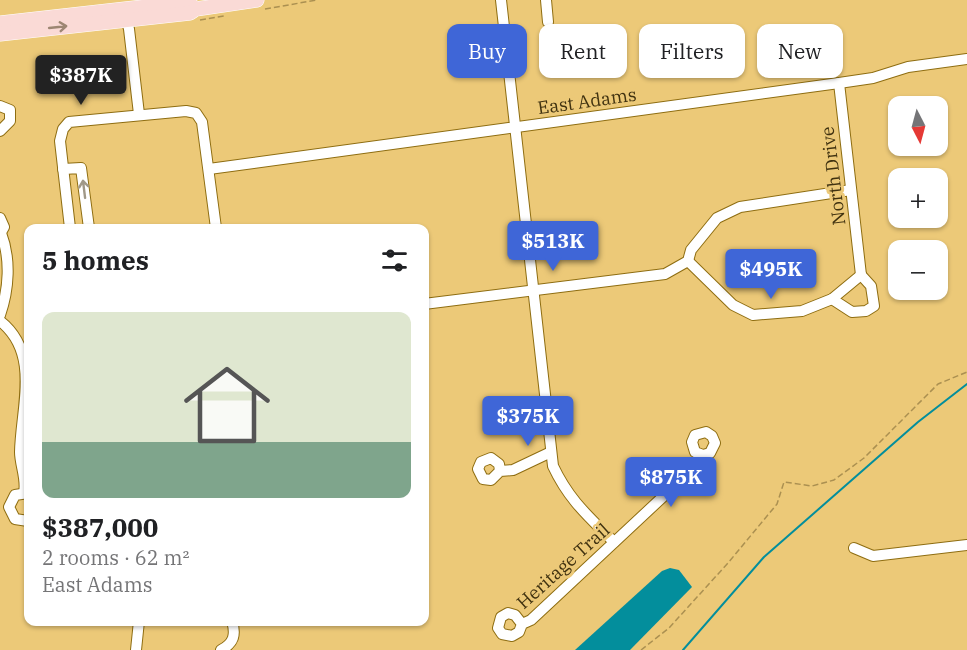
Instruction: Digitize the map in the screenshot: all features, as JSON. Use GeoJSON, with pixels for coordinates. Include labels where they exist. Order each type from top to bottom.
{"type":"FeatureCollection","features":[{"type":"Feature","properties":{"kind":"main road"},"geometry":{"type":"LineString","coordinates":[[0,23],[190,13],[201,4],[257,0]]}},
{"type":"Feature","properties":{"kind":"main road"},"geometry":{"type":"LineString","coordinates":[[0,34],[125,15]]}},
{"type":"Feature","properties":{"kind":"street"},"geometry":{"type":"LineString","coordinates":[[501,0],[551,452],[562,487],[614,542]]}},
{"type":"Feature","properties":{"kind":"street"},"geometry":{"type":"LineString","coordinates":[[546,0],[548,22]]}},
{"type":"Feature","properties":{"kind":"street"},"geometry":{"type":"LineString","coordinates":[[125,15],[129,29],[139,114]]}},
{"type":"Feature","properties":{"kind":"street","name":"East Adams"},"geometry":{"type":"LineString","coordinates":[[209,169],[839,83],[873,78],[908,67],[967,59]]}},
{"type":"Feature","properties":{"kind":"street","name":"North Drive"},"geometry":{"type":"LineString","coordinates":[[832,299],[852,312],[866,311],[874,306],[871,286],[861,275],[839,83]]}},
{"type":"Feature","properties":{"kind":"street"},"geometry":{"type":"LineString","coordinates":[[0,106],[10,110],[10,121],[0,131]]}},
{"type":"Feature","properties":{"kind":"street"},"geometry":{"type":"LineString","coordinates":[[70,224],[60,141],[63,129],[69,122],[186,111],[196,113],[202,122],[216,224]]}},
{"type":"Feature","properties":{"kind":"street"},"geometry":{"type":"LineString","coordinates":[[63,169],[81,168],[88,224]]}},
{"type":"Feature","properties":{"kind":"street"},"geometry":{"type":"LineString","coordinates":[[429,303],[665,274],[688,261],[692,250],[717,218],[740,207],[851,190]]}},
{"type":"Feature","properties":{"kind":"street"},"geometry":{"type":"LineString","coordinates":[[0,218],[4,227],[0,234],[8,262],[7,284],[0,315]]}},
{"type":"Feature","properties":{"kind":"street"},"geometry":{"type":"LineString","coordinates":[[688,261],[733,305],[753,315],[802,311],[832,299],[861,275]]}},
{"type":"Feature","properties":{"kind":"street"},"geometry":{"type":"LineString","coordinates":[[0,321],[12,330],[20,342],[24,362]]}},
{"type":"Feature","properties":{"kind":"street"},"geometry":{"type":"LineString","coordinates":[[24,419],[20,459],[24,482]]}},
{"type":"Feature","properties":{"kind":"street"},"geometry":{"type":"LineString","coordinates":[[500,471],[513,470],[551,452]]}},
{"type":"Feature","properties":{"kind":"street","name":"Heritage Trail"},"geometry":{"type":"LineString","coordinates":[[522,624],[531,620],[698,464],[702,455]]}},
{"type":"Feature","properties":{"kind":"street"},"geometry":{"type":"LineString","coordinates":[[24,494],[12,499],[10,512],[15,519],[24,520]]}},
{"type":"Feature","properties":{"kind":"street"},"geometry":{"type":"LineString","coordinates":[[854,548],[873,556],[967,545]]}},
{"type":"Feature","properties":{"kind":"street"},"geometry":{"type":"LineString","coordinates":[[136,650],[139,626]]}},
{"type":"Feature","properties":{"kind":"street"},"geometry":{"type":"LineString","coordinates":[[221,650],[229,646],[233,639],[232,626]]}},
{"type":"Feature","properties":{"kind":"path"},"geometry":{"type":"LineString","coordinates":[[641,650],[669,628],[728,563],[777,504],[784,482],[812,486],[834,480],[864,458],[938,384],[967,372]]}},
{"type":"Feature","properties":{"kind":"water"},"geometry":{"type":"Polygon","coordinates":[[[670,568],[679,570],[692,587],[630,650],[575,650],[662,571],[670,568]]]}},
{"type":"Feature","properties":{"kind":"waterway"},"geometry":{"type":"LineString","coordinates":[[683,650],[764,557],[918,422],[967,384]]}}]}
